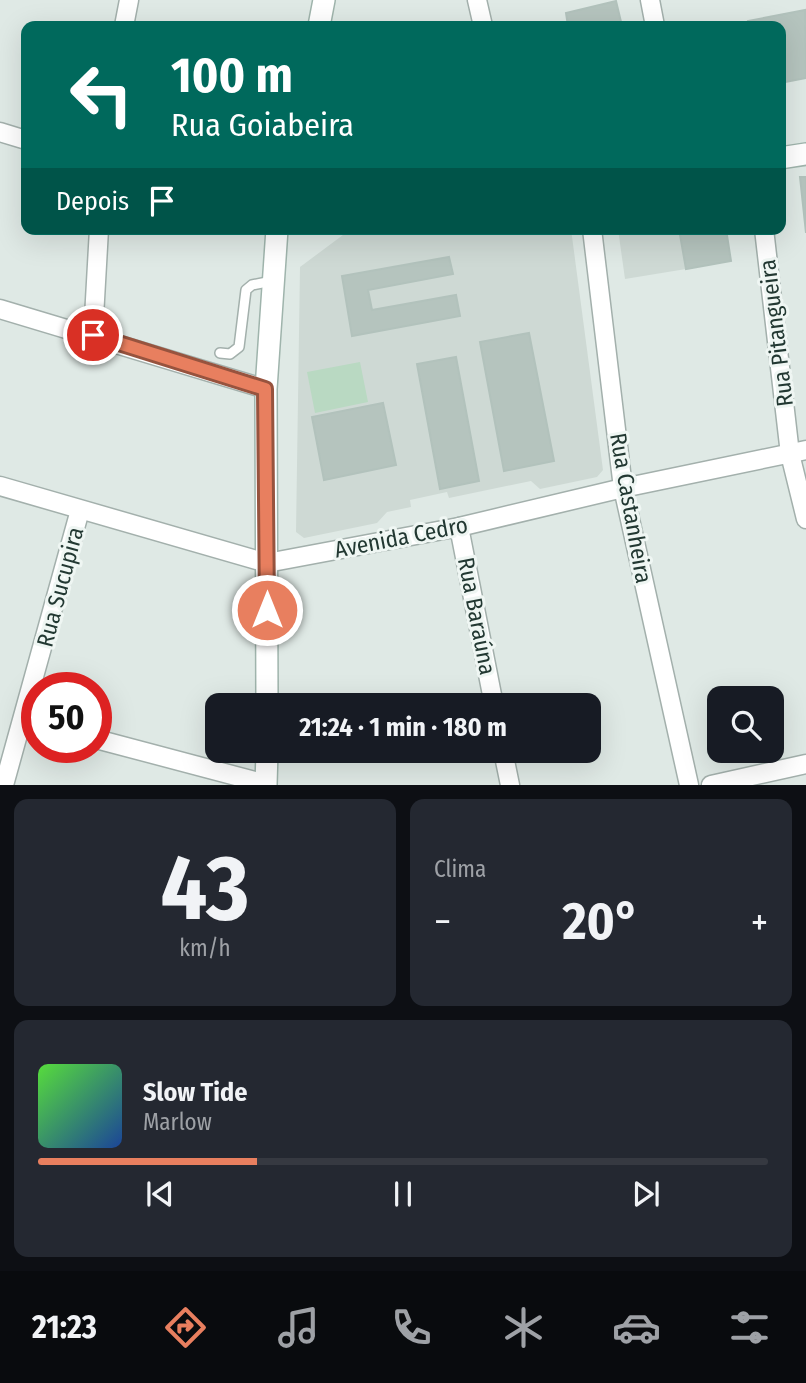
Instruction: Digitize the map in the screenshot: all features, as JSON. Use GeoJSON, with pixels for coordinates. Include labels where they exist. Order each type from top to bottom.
{"type":"FeatureCollection","features":[{"type":"Feature","properties":{"kind":"main road"},"geometry":{"type":"LineString","coordinates":[[320,21],[324,0]]}},
{"type":"Feature","properties":{"kind":"main road"},"geometry":{"type":"LineString","coordinates":[[786,157],[806,155]]}},
{"type":"Feature","properties":{"kind":"main road"},"geometry":{"type":"LineString","coordinates":[[267,693],[265,389],[277,235]]}},
{"type":"Feature","properties":{"kind":"main road"},"geometry":{"type":"LineString","coordinates":[[267,763],[267,784]]}},
{"type":"Feature","properties":{"kind":"street"},"geometry":{"type":"LineString","coordinates":[[125,21],[128,0]]}},
{"type":"Feature","properties":{"kind":"street"},"geometry":{"type":"LineString","coordinates":[[477,0],[482,21]]}},
{"type":"Feature","properties":{"kind":"street"},"geometry":{"type":"LineString","coordinates":[[650,0],[654,21]]}},
{"type":"Feature","properties":{"kind":"street"},"geometry":{"type":"LineString","coordinates":[[0,132],[21,138]]}},
{"type":"Feature","properties":{"kind":"street"},"geometry":{"type":"LineString","coordinates":[[93,335],[99,235]]}},
{"type":"Feature","properties":{"kind":"street","name":"Rua Castanheira"},"geometry":{"type":"LineString","coordinates":[[593,235],[623,488],[689,785]]}},
{"type":"Feature","properties":{"kind":"street","name":"Rua Pitangueira"},"geometry":{"type":"LineString","coordinates":[[765,235],[806,519]]}},
{"type":"Feature","properties":{"kind":"street"},"geometry":{"type":"LineString","coordinates":[[0,309],[265,389]]}},
{"type":"Feature","properties":{"kind":"street","name":"Avenida Cedro"},"geometry":{"type":"LineString","coordinates":[[0,486],[267,563],[459,527],[623,488],[798,452]]}},
{"type":"Feature","properties":{"kind":"street","name":"Rua Sucupira"},"geometry":{"type":"LineString","coordinates":[[42,672],[80,510]]}},
{"type":"Feature","properties":{"kind":"street","name":"Rua Baraúna"},"geometry":{"type":"LineString","coordinates":[[459,527],[492,693]]}},
{"type":"Feature","properties":{"kind":"street"},"geometry":{"type":"LineString","coordinates":[[112,742],[267,784]]}},
{"type":"Feature","properties":{"kind":"street","name":"Rua Sucupira"},"geometry":{"type":"LineString","coordinates":[[4,785],[21,743]]}},
{"type":"Feature","properties":{"kind":"street"},"geometry":{"type":"LineString","coordinates":[[505,763],[510,785]]}},
{"type":"Feature","properties":{"kind":"street"},"geometry":{"type":"LineString","coordinates":[[711,785],[806,764]]}},
{"type":"Feature","properties":{"kind":"lane"},"geometry":{"type":"LineString","coordinates":[[220,353],[230,354],[239,347],[246,290],[252,285],[273,280]]}},
{"type":"Feature","properties":{"kind":"shaded area"},"geometry":{"type":"Polygon","coordinates":[[[343,235],[572,235],[603,470],[597,477],[540,489],[531,481],[449,498],[447,492],[410,500],[411,507],[387,512],[377,523],[304,538],[296,532],[300,267],[343,235]]]}},
{"type":"Feature","properties":{"kind":"shaded area"},"geometry":{"type":"Polygon","coordinates":[[[619,235],[680,235],[686,269],[625,279],[619,235]]]}},
{"type":"Feature","properties":{"kind":"green space"},"geometry":{"type":"Polygon","coordinates":[[[360,362],[368,402],[315,413],[307,372],[360,362]]]}},
{"type":"Feature","properties":{"kind":"building"},"geometry":{"type":"Polygon","coordinates":[[[616,1],[621,21],[567,21],[566,13],[616,1]]]}},
{"type":"Feature","properties":{"kind":"building"},"geometry":{"type":"Polygon","coordinates":[[[805,10],[806,78],[786,82],[786,21],[748,21],[805,10]]]}},
{"type":"Feature","properties":{"kind":"building"},"geometry":{"type":"Polygon","coordinates":[[[800,177],[806,177],[806,233],[800,177]]]}},
{"type":"Feature","properties":{"kind":"building"},"geometry":{"type":"Polygon","coordinates":[[[680,235],[727,235],[731,261],[686,269],[680,235]]]}},
{"type":"Feature","properties":{"kind":"building"},"geometry":{"type":"Polygon","coordinates":[[[449,257],[453,274],[368,290],[372,310],[456,295],[460,316],[352,336],[342,276],[449,257]]]}},
{"type":"Feature","properties":{"kind":"building"},"geometry":{"type":"Polygon","coordinates":[[[529,333],[554,461],[504,471],[480,342],[529,333]]]}},
{"type":"Feature","properties":{"kind":"building"},"geometry":{"type":"Polygon","coordinates":[[[456,357],[479,481],[440,489],[417,364],[456,357]]]}},
{"type":"Feature","properties":{"kind":"building"},"geometry":{"type":"Polygon","coordinates":[[[383,403],[396,465],[324,480],[312,417],[383,403]]]}},
{"type":"Feature","properties":{"kind":"route"},"geometry":{"type":"LineString","coordinates":[[93,335],[265,389],[267,610]]}}]}
